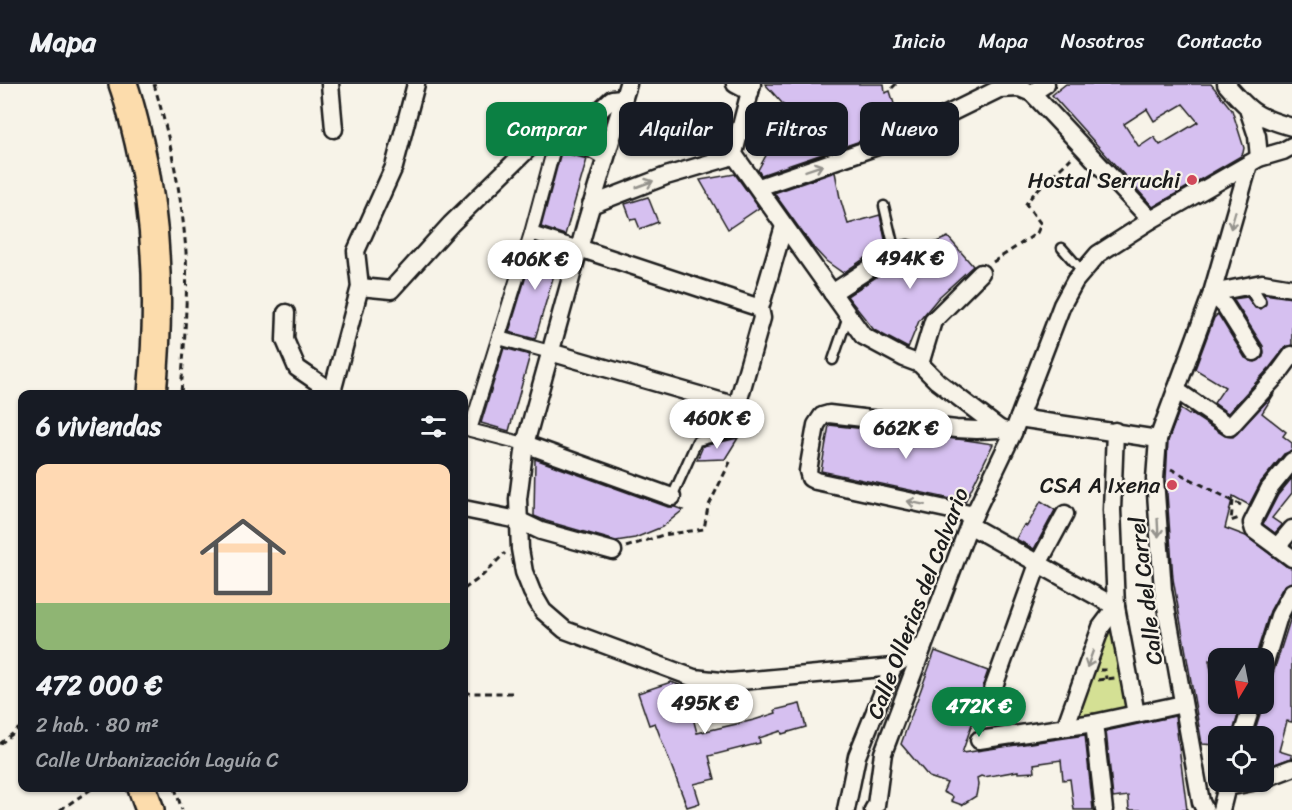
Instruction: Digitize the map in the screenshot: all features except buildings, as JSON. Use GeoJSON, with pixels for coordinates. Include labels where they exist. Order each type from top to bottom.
{"type":"FeatureCollection","features":[{"type":"Feature","properties":{"kind":"highway"},"geometry":{"type":"LineString","coordinates":[[123,84],[147,178],[157,259],[157,338],[152,390]]}},
{"type":"Feature","properties":{"kind":"highway"},"geometry":{"type":"LineString","coordinates":[[141,84],[163,171],[174,254],[175,336],[170,390]]}},
{"type":"Feature","properties":{"kind":"highway"},"geometry":{"type":"LineString","coordinates":[[143,792],[150,810]]}},
{"type":"Feature","properties":{"kind":"highway"},"geometry":{"type":"LineString","coordinates":[[161,792],[167,810]]}},
{"type":"Feature","properties":{"kind":"street"},"geometry":{"type":"LineString","coordinates":[[330,84],[334,129]]}},
{"type":"Feature","properties":{"kind":"street"},"geometry":{"type":"LineString","coordinates":[[333,390],[360,287],[356,251],[394,167],[416,84]]}},
{"type":"Feature","properties":{"kind":"street"},"geometry":{"type":"LineString","coordinates":[[1226,84],[1248,109],[1269,120],[1292,127]]}},
{"type":"Feature","properties":{"kind":"street"},"geometry":{"type":"LineString","coordinates":[[591,206],[666,176],[727,158],[734,153],[746,87]]}},
{"type":"Feature","properties":{"kind":"street"},"geometry":{"type":"LineString","coordinates":[[759,188],[895,140],[999,89],[1039,88],[1083,146],[1150,220]]}},
{"type":"Feature","properties":{"kind":"street"},"geometry":{"type":"LineString","coordinates":[[360,287],[390,290],[451,224],[529,148],[579,124],[625,91]]}},
{"type":"Feature","properties":{"kind":"street"},"geometry":{"type":"LineString","coordinates":[[625,91],[525,444],[519,480],[520,549],[524,572],[531,592],[543,610],[565,630],[709,682],[893,667],[923,645]]}},
{"type":"Feature","properties":{"kind":"street"},"geometry":{"type":"LineString","coordinates":[[1248,109],[1257,136],[1254,161]]}},
{"type":"Feature","properties":{"kind":"street"},"geometry":{"type":"LineString","coordinates":[[605,159],[591,151],[560,143],[555,144],[531,233],[470,430],[525,444],[672,497]]}},
{"type":"Feature","properties":{"kind":"street","name":"Calle Ollerias del Calvario"},"geometry":{"type":"LineString","coordinates":[[873,810],[876,805],[883,753],[971,520],[1062,304],[1082,271],[1105,248],[1150,220],[1254,161],[1283,152],[1292,146]]}},
{"type":"Feature","properties":{"kind":"street"},"geometry":{"type":"LineString","coordinates":[[734,153],[863,336],[920,364],[937,381],[1011,427]]}},
{"type":"Feature","properties":{"kind":"street","name":"Calle del Carrel"},"geometry":{"type":"LineString","coordinates":[[1205,810],[1201,802],[1163,590],[1156,461],[1158,439],[1212,293],[1254,161]]}},
{"type":"Feature","properties":{"kind":"street"},"geometry":{"type":"LineString","coordinates":[[499,338],[737,406],[762,318],[760,308],[784,226]]}},
{"type":"Feature","properties":{"kind":"street"},"geometry":{"type":"LineString","coordinates":[[531,233],[760,308]]}},
{"type":"Feature","properties":{"kind":"street"},"geometry":{"type":"LineString","coordinates":[[832,293],[901,250]]}},
{"type":"Feature","properties":{"kind":"street"},"geometry":{"type":"LineString","coordinates":[[920,364],[933,321],[981,273]]}},
{"type":"Feature","properties":{"kind":"street"},"geometry":{"type":"LineString","coordinates":[[1212,293],[1262,283],[1292,288]]}},
{"type":"Feature","properties":{"kind":"street"},"geometry":{"type":"LineString","coordinates":[[1250,286],[1259,302]]}},
{"type":"Feature","properties":{"kind":"street"},"geometry":{"type":"LineString","coordinates":[[1212,293],[1225,306],[1254,352]]}},
{"type":"Feature","properties":{"kind":"street"},"geometry":{"type":"LineString","coordinates":[[286,313],[285,340],[297,368],[329,390]]}},
{"type":"Feature","properties":{"kind":"street"},"geometry":{"type":"LineString","coordinates":[[1176,390],[1230,427],[1292,355]]}},
{"type":"Feature","properties":{"kind":"street"},"geometry":{"type":"LineString","coordinates":[[1116,607],[1038,564],[971,520],[810,478],[808,471],[816,425],[822,416],[829,414],[956,429],[1011,427],[1079,429],[1115,431],[1158,439]]}},
{"type":"Feature","properties":{"kind":"street"},"geometry":{"type":"LineString","coordinates":[[1115,431],[1112,510],[1116,607],[1136,714]]}},
{"type":"Feature","properties":{"kind":"street"},"geometry":{"type":"LineString","coordinates":[[1292,461],[1269,489],[1252,522],[1254,530],[1292,558]]}},
{"type":"Feature","properties":{"kind":"street"},"geometry":{"type":"LineString","coordinates":[[468,510],[519,520],[541,531],[613,551]]}},
{"type":"Feature","properties":{"kind":"street"},"geometry":{"type":"LineString","coordinates":[[986,699],[1038,564],[1065,514]]}},
{"type":"Feature","properties":{"kind":"street"},"geometry":{"type":"LineString","coordinates":[[1278,547],[1292,529]]}},
{"type":"Feature","properties":{"kind":"street"},"geometry":{"type":"LineString","coordinates":[[1269,648],[1279,616],[1292,592]]}},
{"type":"Feature","properties":{"kind":"street"},"geometry":{"type":"LineString","coordinates":[[1066,726],[1101,627],[1116,607]]}},
{"type":"Feature","properties":{"kind":"street"},"geometry":{"type":"LineString","coordinates":[[846,810],[857,756],[893,667]]}},
{"type":"Feature","properties":{"kind":"street"},"geometry":{"type":"LineString","coordinates":[[978,740],[1094,723],[1183,704]]}},
{"type":"Feature","properties":{"kind":"street"},"geometry":{"type":"LineString","coordinates":[[1094,723],[1104,810]]}},
{"type":"Feature","properties":{"kind":"street"},"geometry":{"type":"LineString","coordinates":[[1274,775],[1292,768]]}},
{"type":"Feature","properties":{"kind":"street"},"geometry":{"type":"LineString","coordinates":[[1221,810],[1226,792]]}},
{"type":"Feature","properties":{"kind":"lane"},"geometry":{"type":"LineString","coordinates":[[884,206],[901,250]]}},
{"type":"Feature","properties":{"kind":"lane"},"geometry":{"type":"LineString","coordinates":[[1062,248],[1082,271]]}},
{"type":"Feature","properties":{"kind":"lane"},"geometry":{"type":"LineString","coordinates":[[833,360],[848,315]]}},
{"type":"Feature","properties":{"kind":"lane"},"geometry":{"type":"LineString","coordinates":[[672,497],[697,441],[733,432],[738,418],[737,406]]}},
{"type":"Feature","properties":{"kind":"path"},"geometry":{"type":"LineString","coordinates":[[154,84],[174,165],[186,251],[185,336],[181,390]]}},
{"type":"Feature","properties":{"kind":"path"},"geometry":{"type":"LineString","coordinates":[[892,88],[896,84]]}},
{"type":"Feature","properties":{"kind":"path"},"geometry":{"type":"LineString","coordinates":[[981,273],[994,261],[1037,233],[1041,224],[1026,204],[1034,192],[1055,176],[1083,146]]}},
{"type":"Feature","properties":{"kind":"path"},"geometry":{"type":"LineString","coordinates":[[613,551],[663,535],[704,529],[708,507],[732,458]]}},
{"type":"Feature","properties":{"kind":"path"},"geometry":{"type":"LineString","coordinates":[[1156,461],[1241,505]]}},
{"type":"Feature","properties":{"kind":"path"},"geometry":{"type":"LineString","coordinates":[[1233,501],[1231,521],[1235,519]]}},
{"type":"Feature","properties":{"kind":"path"},"geometry":{"type":"LineString","coordinates":[[468,586],[496,564],[508,549],[520,549]]}},
{"type":"Feature","properties":{"kind":"path"},"geometry":{"type":"LineString","coordinates":[[1105,673],[1106,679]]}},
{"type":"Feature","properties":{"kind":"path"},"geometry":{"type":"LineString","coordinates":[[1093,681],[1118,677]]}},
{"type":"Feature","properties":{"kind":"path"},"geometry":{"type":"LineString","coordinates":[[468,693],[513,693]]}},
{"type":"Feature","properties":{"kind":"path"},"geometry":{"type":"LineString","coordinates":[[986,699],[992,708],[987,721],[978,717],[986,699]]}},
{"type":"Feature","properties":{"kind":"path"},"geometry":{"type":"LineString","coordinates":[[980,712],[990,715]]}},
{"type":"Feature","properties":{"kind":"path"},"geometry":{"type":"LineString","coordinates":[[0,744],[18,729]]}},
{"type":"Feature","properties":{"kind":"path"},"geometry":{"type":"LineString","coordinates":[[60,810],[87,792]]}},
{"type":"Feature","properties":{"kind":"path"},"geometry":{"type":"LineString","coordinates":[[176,792],[182,810]]}},
{"type":"Feature","properties":{"kind":"green space"},"geometry":{"type":"Polygon","coordinates":[[[1115,632],[1128,709],[1084,719],[1078,712],[1106,633],[1115,632]]]}},
{"type":"Feature","properties":{"kind":"place","name":"Hostal Serruchi"},"geometry":{"type":"Point","coordinates":[1192,180]}},
{"type":"Feature","properties":{"kind":"place","name":"CSA A Ixena"},"geometry":{"type":"Point","coordinates":[1172,485]}}]}
